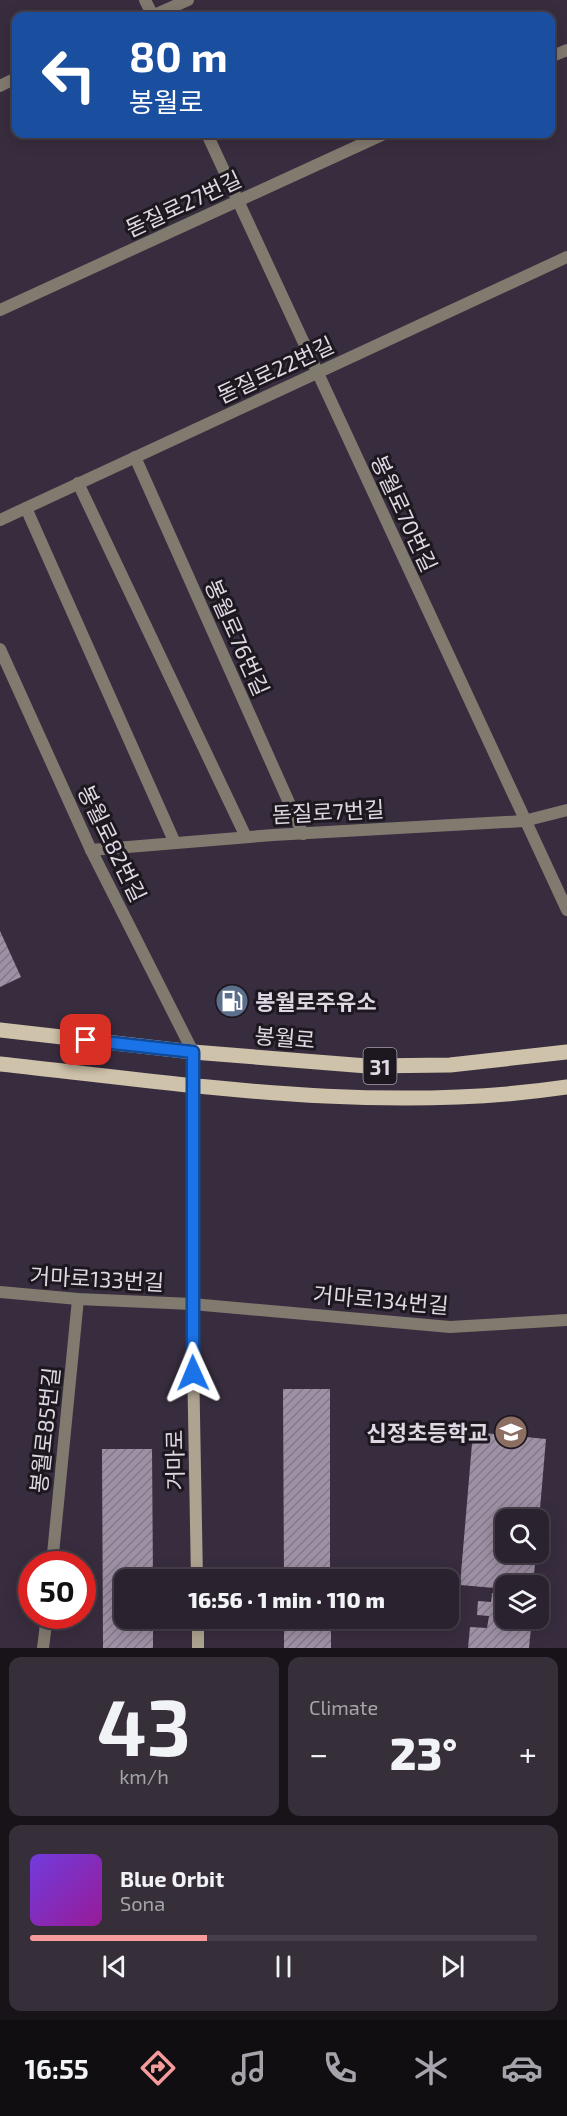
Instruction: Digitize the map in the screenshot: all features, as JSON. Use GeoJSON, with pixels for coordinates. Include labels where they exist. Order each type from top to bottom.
{"type":"FeatureCollection","features":[{"type":"Feature","properties":{"kind":"main road","name":"봉월로"},"geometry":{"type":"LineString","coordinates":[[0,1030],[193,1052],[367,1066],[450,1065],[567,1052]]}},
{"type":"Feature","properties":{"kind":"main road","name":"거마로"},"geometry":{"type":"LineString","coordinates":[[193,1052],[192,1304],[197,1569]]}},
{"type":"Feature","properties":{"kind":"main road"},"geometry":{"type":"LineString","coordinates":[[0,1064],[192,1085],[332,1097],[449,1097],[567,1088]]}},
{"type":"Feature","properties":{"kind":"main road"},"geometry":{"type":"LineString","coordinates":[[198,1629],[198,1648]]}},
{"type":"Feature","properties":{"kind":"street"},"geometry":{"type":"LineString","coordinates":[[161,12],[188,0]]}},
{"type":"Feature","properties":{"kind":"street","name":"봉월로70번길"},"geometry":{"type":"LineString","coordinates":[[209,138],[567,910]]}},
{"type":"Feature","properties":{"kind":"street","name":"돋질로27번길"},"geometry":{"type":"LineString","coordinates":[[0,310],[375,138]]}},
{"type":"Feature","properties":{"kind":"street","name":"돋질로22번길"},"geometry":{"type":"LineString","coordinates":[[0,520],[567,257]]}},
{"type":"Feature","properties":{"kind":"street","name":"봉월로76번길"},"geometry":{"type":"LineString","coordinates":[[135,457],[303,834]]}},
{"type":"Feature","properties":{"kind":"street"},"geometry":{"type":"LineString","coordinates":[[78,483],[246,837]]}},
{"type":"Feature","properties":{"kind":"street"},"geometry":{"type":"LineString","coordinates":[[26,508],[175,843]]}},
{"type":"Feature","properties":{"kind":"street","name":"봉월로82번길"},"geometry":{"type":"LineString","coordinates":[[0,649],[91,850],[193,1052]]}},
{"type":"Feature","properties":{"kind":"street","name":"돋질로7번길"},"geometry":{"type":"LineString","coordinates":[[91,850],[246,837],[524,821],[567,810]]}},
{"type":"Feature","properties":{"kind":"street","name":"거마로133번길"},"geometry":{"type":"LineString","coordinates":[[0,1293],[192,1304]]}},
{"type":"Feature","properties":{"kind":"street","name":"봉월로85번길"},"geometry":{"type":"LineString","coordinates":[[53,1551],[78,1299]]}},
{"type":"Feature","properties":{"kind":"street","name":"거마로134번길"},"geometry":{"type":"LineString","coordinates":[[192,1304],[450,1327],[567,1320]]}},
{"type":"Feature","properties":{"kind":"street"},"geometry":{"type":"LineString","coordinates":[[43,1648],[45,1629]]}},
{"type":"Feature","properties":{"kind":"building"},"geometry":{"type":"Polygon","coordinates":[[[0,931],[21,977],[0,987],[0,931]]]}},
{"type":"Feature","properties":{"kind":"building"},"geometry":{"type":"Polygon","coordinates":[[[283,1389],[330,1389],[330,1569],[284,1569],[283,1389]]]}},
{"type":"Feature","properties":{"kind":"building"},"geometry":{"type":"Polygon","coordinates":[[[473,1432],[546,1439],[540,1509],[495,1509],[495,1563],[535,1563],[534,1575],[495,1575],[495,1588],[460,1585],[473,1432]]]}},
{"type":"Feature","properties":{"kind":"building"},"geometry":{"type":"Polygon","coordinates":[[[102,1449],[152,1449],[153,1569],[114,1569],[114,1629],[153,1629],[153,1648],[103,1648],[102,1449]]]}},
{"type":"Feature","properties":{"kind":"building"},"geometry":{"type":"Polygon","coordinates":[[[492,1593],[495,1593],[495,1629],[531,1629],[529,1648],[468,1648],[470,1627],[487,1628],[489,1616],[477,1615],[478,1601],[491,1602],[492,1593]]]}},
{"type":"Feature","properties":{"kind":"building"},"geometry":{"type":"Polygon","coordinates":[[[284,1629],[331,1629],[331,1648],[284,1648],[284,1629]]]}},
{"type":"Feature","properties":{"kind":"place","name":"봉월로주유소"},"geometry":{"type":"Point","coordinates":[232,1001]}},
{"type":"Feature","properties":{"kind":"place","name":"신정초등학교"},"geometry":{"type":"Point","coordinates":[511,1432]}},
{"type":"Feature","properties":{"kind":"route"},"geometry":{"type":"LineString","coordinates":[[86,1040],[193,1052],[193,1373]]}}]}
